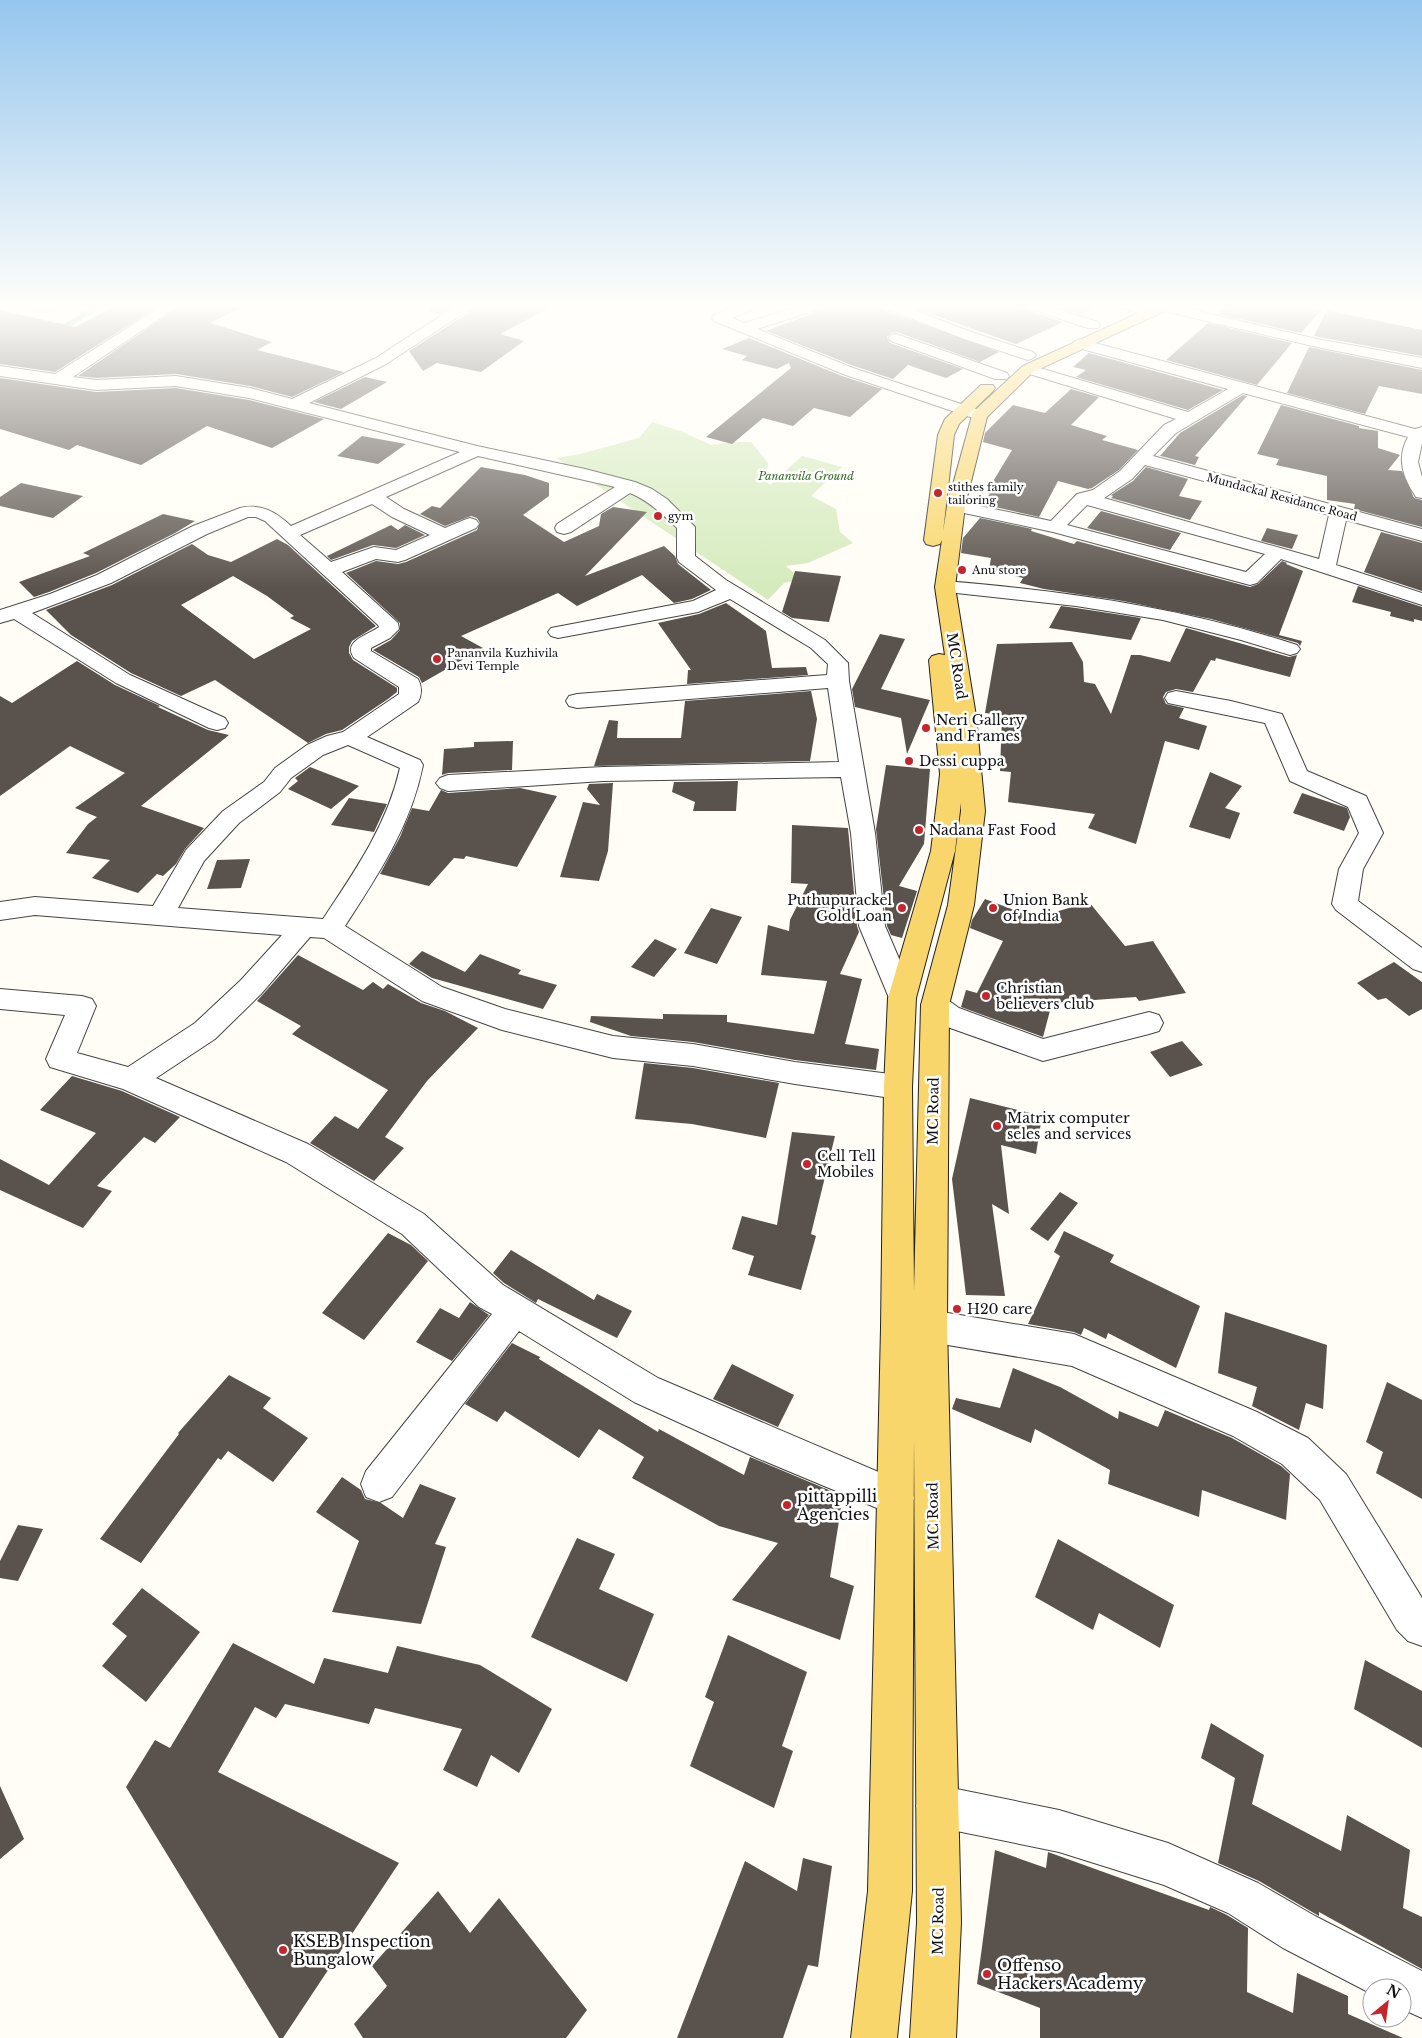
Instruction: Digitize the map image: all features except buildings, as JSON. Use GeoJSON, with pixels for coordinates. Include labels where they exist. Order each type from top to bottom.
{"type":"FeatureCollection","features":[{"type":"Feature","properties":{"kind":"main road","name":"MC Road"},"geometry":{"type":"LineString","coordinates":[[874,2038],[890,1891],[898,1328],[898,1087],[902,998],[943,851],[951,774],[930,576],[946,435],[951,422],[971,412],[985,399]]}},
{"type":"Feature","properties":{"kind":"main road","name":"MC Road"},"geometry":{"type":"LineString","coordinates":[[932,2038],[935,2017],[940,1922],[930,1326],[935,1006],[961,905],[973,810],[965,716],[945,587],[971,412]]}},
{"type":"Feature","properties":{"kind":"main road"},"geometry":{"type":"LineString","coordinates":[[902,998],[935,1006]]}},
{"type":"Feature","properties":{"kind":"street"},"geometry":{"type":"LineString","coordinates":[[270,399],[476,451],[585,474],[629,486],[646,493],[661,503],[686,526],[686,558],[719,584],[818,644],[838,663],[838,681],[851,768],[864,833],[872,926],[902,998]]}},
{"type":"Feature","properties":{"kind":"street"},"geometry":{"type":"LineString","coordinates":[[293,406],[306,399]]}},
{"type":"Feature","properties":{"kind":"street"},"geometry":{"type":"LineString","coordinates":[[932,399],[971,412]]}},
{"type":"Feature","properties":{"kind":"street"},"geometry":{"type":"LineString","coordinates":[[1128,399],[1188,417]]}},
{"type":"Feature","properties":{"kind":"street"},"geometry":{"type":"LineString","coordinates":[[1055,527],[1083,498],[1099,494],[1126,475],[1170,429],[1220,399]]}},
{"type":"Feature","properties":{"kind":"street"},"geometry":{"type":"LineString","coordinates":[[1284,399],[1420,433],[1408,457],[1413,480],[1422,493]]}},
{"type":"Feature","properties":{"kind":"street"},"geometry":{"type":"LineString","coordinates":[[288,534],[476,451]]}},
{"type":"Feature","properties":{"kind":"street","name":"Mundackal Residance Road"},"geometry":{"type":"LineString","coordinates":[[1143,459],[1422,535]]}},
{"type":"Feature","properties":{"kind":"street"},"geometry":{"type":"LineString","coordinates":[[564,528],[629,486]]}},
{"type":"Feature","properties":{"kind":"street"},"geometry":{"type":"LineString","coordinates":[[372,496],[398,513],[443,535]]}},
{"type":"Feature","properties":{"kind":"street"},"geometry":{"type":"LineString","coordinates":[[1083,498],[1278,552],[1422,599]]}},
{"type":"Feature","properties":{"kind":"street"},"geometry":{"type":"LineString","coordinates":[[956,506],[1055,527],[1250,580],[1278,552]]}},
{"type":"Feature","properties":{"kind":"street"},"geometry":{"type":"LineString","coordinates":[[9,615],[104,579],[200,530],[246,512],[258,512],[271,517],[388,623],[389,629],[384,634],[370,639],[361,646],[361,654],[410,684],[410,697],[350,738],[335,741],[315,750],[283,773],[272,787],[231,817],[194,856],[161,914]]}},
{"type":"Feature","properties":{"kind":"street"},"geometry":{"type":"LineString","coordinates":[[1326,568],[1339,513]]}},
{"type":"Feature","properties":{"kind":"street"},"geometry":{"type":"LineString","coordinates":[[328,570],[374,553],[398,556],[470,524]]}},
{"type":"Feature","properties":{"kind":"street"},"geometry":{"type":"LineString","coordinates":[[945,587],[1039,594],[1148,610],[1245,632],[1290,649]]}},
{"type":"Feature","properties":{"kind":"street"},"geometry":{"type":"LineString","coordinates":[[558,632],[698,606],[731,591]]}},
{"type":"Feature","properties":{"kind":"street"},"geometry":{"type":"LineString","coordinates":[[9,615],[123,679],[217,723]]}},
{"type":"Feature","properties":{"kind":"street"},"geometry":{"type":"LineString","coordinates":[[577,701],[838,681]]}},
{"type":"Feature","properties":{"kind":"street"},"geometry":{"type":"LineString","coordinates":[[1176,698],[1231,708],[1274,719],[1298,776],[1358,802],[1371,833],[1351,869],[1345,904],[1422,962]]}},
{"type":"Feature","properties":{"kind":"street"},"geometry":{"type":"LineString","coordinates":[[330,929],[389,835],[409,785],[412,765],[350,738]]}},
{"type":"Feature","properties":{"kind":"street"},"geometry":{"type":"LineString","coordinates":[[448,783],[603,774],[851,768]]}},
{"type":"Feature","properties":{"kind":"street"},"geometry":{"type":"LineString","coordinates":[[0,911],[35,906],[161,914],[330,929],[432,994],[502,1019],[613,1047],[693,1055],[795,1073],[898,1087]]}},
{"type":"Feature","properties":{"kind":"street"},"geometry":{"type":"LineString","coordinates":[[131,1080],[205,1031],[251,986],[304,927]]}},
{"type":"Feature","properties":{"kind":"street"},"geometry":{"type":"LineString","coordinates":[[0,999],[82,1006],[60,1059],[131,1080],[298,1153],[413,1224],[491,1296],[646,1390],[896,1498]]}},
{"type":"Feature","properties":{"kind":"street"},"geometry":{"type":"LineString","coordinates":[[935,1006],[949,1016],[1043,1050],[1149,1023]]}},
{"type":"Feature","properties":{"kind":"street"},"geometry":{"type":"LineString","coordinates":[[379,1484],[515,1310]]}},
{"type":"Feature","properties":{"kind":"street"},"geometry":{"type":"LineString","coordinates":[[930,1326],[1074,1350],[1245,1424],[1295,1451],[1333,1487],[1410,1616],[1422,1627]]}},
{"type":"Feature","properties":{"kind":"street"},"geometry":{"type":"LineString","coordinates":[[937,1806],[1059,1831],[1168,1864],[1244,1898],[1299,1932],[1422,1995]]}},
{"type":"Feature","properties":{"kind":"green space","name":"Pananvila Ground"},"geometry":{"type":"Polygon","coordinates":[[[652,422],[683,432],[711,445],[751,442],[768,463],[766,481],[770,485],[802,456],[842,467],[811,496],[836,509],[840,532],[853,543],[808,563],[786,566],[801,579],[784,583],[768,600],[556,458],[580,454],[639,438],[652,422]]]}},
{"type":"Feature","properties":{"kind":"place","name":"stithes family tailoring"},"geometry":{"type":"Point","coordinates":[938,493]}},
{"type":"Feature","properties":{"kind":"place","name":"gym"},"geometry":{"type":"Point","coordinates":[658,516]}},
{"type":"Feature","properties":{"kind":"place","name":"Anu store"},"geometry":{"type":"Point","coordinates":[962,570]}},
{"type":"Feature","properties":{"kind":"place","name":"Pananvila Kuzhivila Devi Temple"},"geometry":{"type":"Point","coordinates":[437,659]}},
{"type":"Feature","properties":{"kind":"place","name":"Neri Gallery and Frames"},"geometry":{"type":"Point","coordinates":[926,728]}},
{"type":"Feature","properties":{"kind":"place","name":"Dessi cuppa"},"geometry":{"type":"Point","coordinates":[909,761]}},
{"type":"Feature","properties":{"kind":"place","name":"Nadana Fast Food"},"geometry":{"type":"Point","coordinates":[919,830]}},
{"type":"Feature","properties":{"kind":"place","name":"Puthupurackel Gold Loan"},"geometry":{"type":"Point","coordinates":[902,908]}},
{"type":"Feature","properties":{"kind":"place","name":"Union Bank of India"},"geometry":{"type":"Point","coordinates":[993,908]}},
{"type":"Feature","properties":{"kind":"place","name":"Christian believers club"},"geometry":{"type":"Point","coordinates":[986,996]}},
{"type":"Feature","properties":{"kind":"place","name":"Matrix computer seles and services"},"geometry":{"type":"Point","coordinates":[997,1126]}},
{"type":"Feature","properties":{"kind":"place","name":"Cell Tell Mobiles"},"geometry":{"type":"Point","coordinates":[807,1164]}},
{"type":"Feature","properties":{"kind":"place","name":"H20 care"},"geometry":{"type":"Point","coordinates":[957,1309]}},
{"type":"Feature","properties":{"kind":"place","name":"pittappilli Agencies"},"geometry":{"type":"Point","coordinates":[787,1505]}},
{"type":"Feature","properties":{"kind":"place","name":"KSEB Inspection Bungalow"},"geometry":{"type":"Point","coordinates":[283,1950]}},
{"type":"Feature","properties":{"kind":"place","name":"Offenso Hackers Academy"},"geometry":{"type":"Point","coordinates":[987,1974]}}]}
